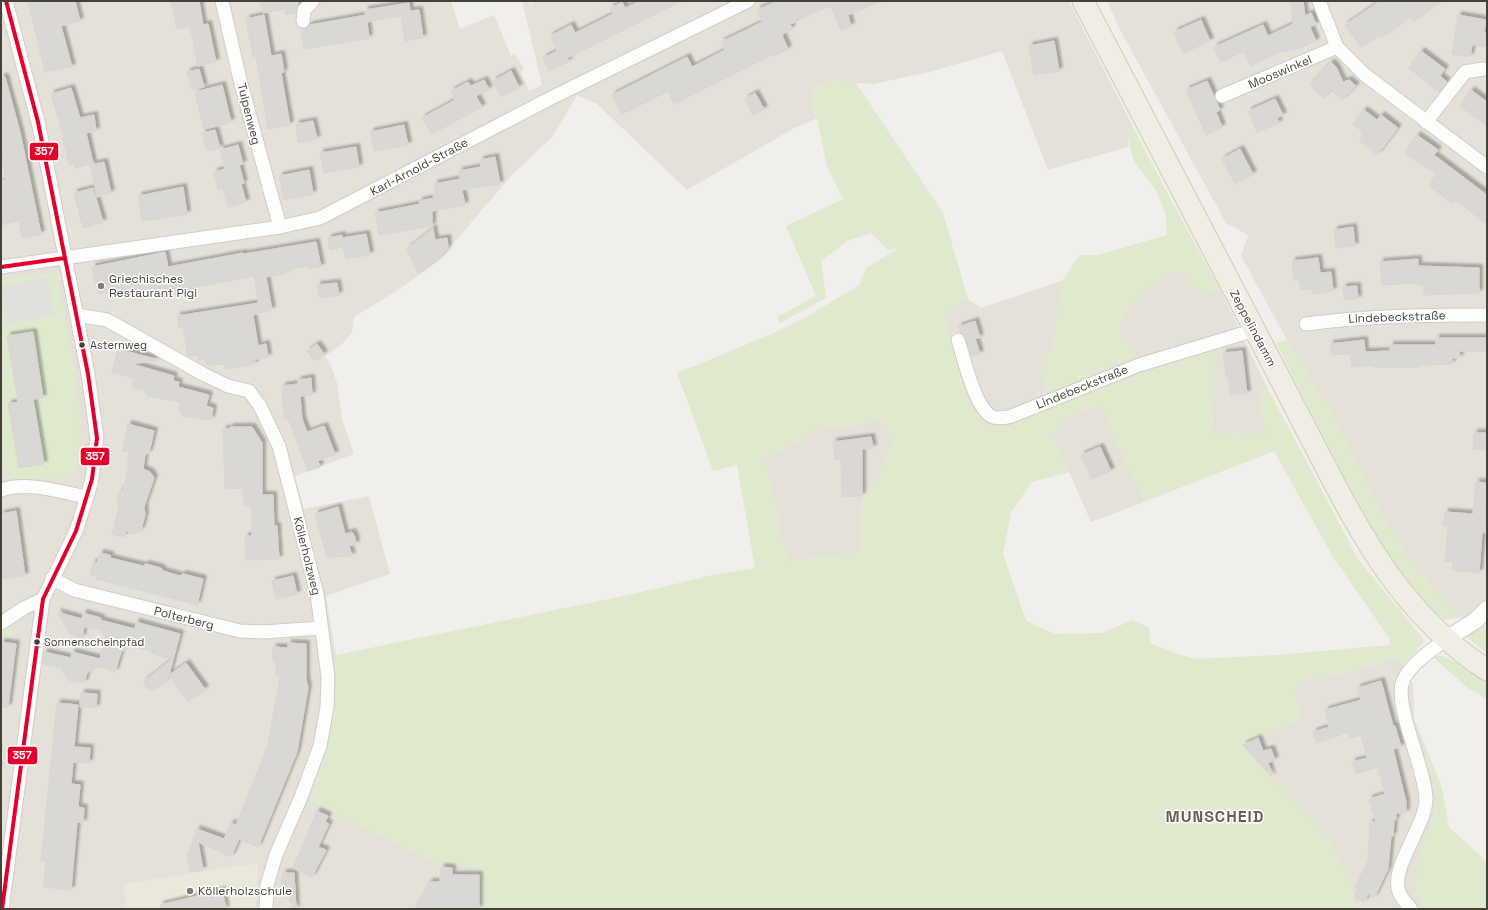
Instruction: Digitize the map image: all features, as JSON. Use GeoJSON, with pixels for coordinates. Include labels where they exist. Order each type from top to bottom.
{"type":"FeatureCollection","features":[{"type":"Feature","properties":{"kind":"main road","name":"Zeppelindamm"},"geometry":{"type":"LineString","coordinates":[[1083,1],[1354,520],[1369,546],[1386,573],[1423,616],[1446,639],[1487,670]]}},
{"type":"Feature","properties":{"kind":"street"},"geometry":{"type":"LineString","coordinates":[[2,909],[4,865],[43,599],[76,531],[92,479],[96,438],[94,405],[66,258],[39,128],[6,1]]}},
{"type":"Feature","properties":{"kind":"street","name":"Tulpenweg"},"geometry":{"type":"LineString","coordinates":[[222,1],[244,98],[280,227]]}},
{"type":"Feature","properties":{"kind":"street"},"geometry":{"type":"LineString","coordinates":[[303,21],[304,10],[313,1]]}},
{"type":"Feature","properties":{"kind":"street","name":"Karl-Arnold-Straße"},"geometry":{"type":"LineString","coordinates":[[1,267],[280,227],[320,218],[551,98],[748,1]]}},
{"type":"Feature","properties":{"kind":"street"},"geometry":{"type":"LineString","coordinates":[[1319,1],[1337,47],[1365,75],[1487,167]]}},
{"type":"Feature","properties":{"kind":"street","name":"Mooswinkel"},"geometry":{"type":"LineString","coordinates":[[1222,96],[1337,47]]}},
{"type":"Feature","properties":{"kind":"street"},"geometry":{"type":"LineString","coordinates":[[1426,122],[1465,72],[1483,69]]}},
{"type":"Feature","properties":{"kind":"street","name":"Köllerholzweg"},"geometry":{"type":"LineString","coordinates":[[77,315],[107,320],[203,374],[228,386],[250,391],[254,395],[279,446],[317,594],[328,676],[325,724],[314,766],[276,856],[267,885],[266,909]]}},
{"type":"Feature","properties":{"kind":"street","name":"Lindebeckstraße"},"geometry":{"type":"LineString","coordinates":[[1306,324],[1395,315],[1487,315]]}},
{"type":"Feature","properties":{"kind":"street","name":"Lindebeckstraße"},"geometry":{"type":"LineString","coordinates":[[958,340],[977,397],[985,411],[994,418],[1009,417],[1139,365],[1255,330]]}},
{"type":"Feature","properties":{"kind":"street"},"geometry":{"type":"LineString","coordinates":[[1,490],[19,487],[40,488],[87,497]]}},
{"type":"Feature","properties":{"kind":"street","name":"Polterberg"},"geometry":{"type":"LineString","coordinates":[[52,578],[74,590],[240,631],[263,632],[321,628]]}},
{"type":"Feature","properties":{"kind":"street"},"geometry":{"type":"LineString","coordinates":[[1,623],[24,608],[43,599]]}},
{"type":"Feature","properties":{"kind":"street"},"geometry":{"type":"LineString","coordinates":[[1411,909],[1400,894],[1398,882],[1401,866],[1423,817],[1426,801],[1425,785],[1410,734],[1401,696],[1402,682],[1426,655],[1446,639],[1475,621],[1487,609]]}},
{"type":"Feature","properties":{"kind":"shaded area"},"geometry":{"type":"Polygon","coordinates":[[[1,1],[451,1],[460,29],[494,15],[511,56],[515,54],[524,69],[521,72],[529,91],[542,85],[522,1],[529,1],[530,5],[535,1],[1069,1],[1133,127],[1128,139],[1128,147],[1048,170],[1002,51],[929,72],[874,84],[829,81],[812,104],[817,118],[794,128],[687,190],[597,104],[577,95],[553,136],[512,175],[439,260],[398,290],[354,317],[352,333],[343,343],[325,356],[331,366],[337,383],[342,419],[354,454],[295,476],[304,509],[369,496],[390,574],[326,596],[336,655],[335,705],[311,802],[437,863],[480,867],[483,909],[1,909],[1,641],[14,634],[1,617],[1,1]]]}},
{"type":"Feature","properties":{"kind":"shaded area"},"geometry":{"type":"Polygon","coordinates":[[[1107,1],[1487,1],[1487,621],[1485,624],[1460,618],[1411,561],[1386,523],[1330,411],[1287,340],[1241,256],[1248,235],[1226,223],[1119,28],[1107,1]]]}},
{"type":"Feature","properties":{"kind":"shaded area"},"geometry":{"type":"Polygon","coordinates":[[[1181,272],[1196,290],[1204,295],[1220,289],[1268,389],[1260,393],[1268,434],[1212,433],[1215,350],[1212,338],[1171,348],[1138,359],[1132,344],[1119,335],[1122,316],[1135,301],[1150,286],[1169,273],[1181,272]]]}},
{"type":"Feature","properties":{"kind":"shaded area"},"geometry":{"type":"Polygon","coordinates":[[[48,278],[54,315],[6,324],[1,286],[48,278]]]}},
{"type":"Feature","properties":{"kind":"shaded area"},"geometry":{"type":"Polygon","coordinates":[[[1062,281],[1054,345],[1040,367],[1048,394],[1041,408],[987,426],[965,396],[943,311],[968,299],[981,308],[1062,281]]]}},
{"type":"Feature","properties":{"kind":"shaded area"},"geometry":{"type":"Polygon","coordinates":[[[1100,403],[1144,502],[1091,522],[1052,433],[1069,417],[1100,403]]]}},
{"type":"Feature","properties":{"kind":"shaded area"},"geometry":{"type":"Polygon","coordinates":[[[876,418],[889,431],[892,442],[879,477],[863,497],[861,552],[787,562],[764,457],[799,442],[814,430],[856,426],[876,418]]]}},
{"type":"Feature","properties":{"kind":"shaded area"},"geometry":{"type":"Polygon","coordinates":[[[1394,658],[1403,665],[1413,685],[1414,719],[1428,753],[1425,757],[1437,795],[1433,819],[1419,854],[1416,892],[1426,909],[1354,909],[1350,875],[1240,744],[1291,724],[1298,719],[1299,709],[1294,690],[1304,681],[1364,668],[1394,658]]]}},
{"type":"Feature","properties":{"kind":"shaded area","name":"Köllerholzschule"},"geometry":{"type":"Polygon","coordinates":[[[258,863],[256,909],[127,909],[123,884],[258,863]]]}},
{"type":"Feature","properties":{"kind":"green space"},"geometry":{"type":"Polygon","coordinates":[[[829,81],[856,83],[943,213],[968,299],[943,311],[965,396],[987,426],[1041,408],[1048,394],[1040,367],[1054,345],[1062,281],[1080,255],[1098,255],[1167,235],[1166,215],[1156,190],[1134,162],[1128,139],[1133,127],[1220,289],[1204,295],[1196,290],[1181,272],[1169,273],[1150,286],[1122,316],[1119,335],[1132,344],[1138,359],[1171,348],[1212,338],[1215,350],[1212,433],[1268,434],[1263,425],[1260,393],[1268,389],[1358,559],[1425,641],[1403,665],[1394,658],[1364,668],[1304,681],[1294,690],[1299,709],[1298,719],[1291,724],[1241,744],[1331,842],[1350,875],[1354,909],[483,909],[480,867],[437,863],[357,826],[311,802],[335,705],[336,655],[633,594],[713,575],[755,568],[737,465],[713,471],[677,373],[772,334],[808,316],[859,285],[866,268],[899,248],[888,250],[871,233],[847,241],[821,261],[826,298],[780,323],[777,317],[816,296],[786,226],[843,199],[827,166],[817,118],[812,104],[813,86],[829,81]],[[1099,403],[1069,417],[1052,433],[1070,472],[1032,482],[1011,512],[1003,554],[1026,621],[1055,634],[1102,633],[1133,620],[1149,628],[1150,643],[1180,655],[1197,659],[1276,655],[1390,645],[1390,639],[1333,557],[1274,451],[1144,502],[1099,403]],[[876,418],[856,426],[814,430],[799,442],[764,457],[787,562],[861,552],[863,497],[879,477],[892,442],[889,431],[876,418]]]}},
{"type":"Feature","properties":{"kind":"green space"},"geometry":{"type":"Polygon","coordinates":[[[56,272],[70,344],[77,392],[79,441],[77,465],[75,472],[70,478],[7,479],[4,476],[1,466],[1,280],[56,272]]]}},
{"type":"Feature","properties":{"kind":"green space"},"geometry":{"type":"Polygon","coordinates":[[[1287,340],[1330,411],[1386,523],[1411,561],[1460,618],[1444,620],[1427,604],[1398,569],[1374,531],[1341,471],[1276,343],[1287,340]]]}},
{"type":"Feature","properties":{"kind":"green space"},"geometry":{"type":"Polygon","coordinates":[[[1,617],[14,635],[1,641],[1,617]]]}},
{"type":"Feature","properties":{"kind":"green space"},"geometry":{"type":"Polygon","coordinates":[[[1485,624],[1487,626],[1487,653],[1466,637],[1485,624]]]}},
{"type":"Feature","properties":{"kind":"green space"},"geometry":{"type":"Polygon","coordinates":[[[1439,655],[1452,660],[1487,683],[1487,699],[1468,688],[1434,658],[1439,655]]]}},
{"type":"Feature","properties":{"kind":"green space"},"geometry":{"type":"Polygon","coordinates":[[[1428,753],[1442,788],[1449,827],[1487,862],[1487,909],[1426,909],[1416,892],[1416,874],[1419,854],[1433,819],[1437,795],[1425,757],[1428,753]]]}},
{"type":"Feature","properties":{"kind":"building"},"geometry":{"type":"Polygon","coordinates":[[[28,1],[75,1],[80,21],[61,26],[72,67],[45,72],[28,1]]]}},
{"type":"Feature","properties":{"kind":"building"},"geometry":{"type":"Polygon","coordinates":[[[171,1],[199,1],[203,25],[208,24],[216,62],[198,66],[190,26],[177,29],[171,1]]]}},
{"type":"Feature","properties":{"kind":"building"},"geometry":{"type":"Polygon","coordinates":[[[260,1],[298,1],[298,4],[296,13],[286,15],[285,9],[263,13],[260,1]]]}},
{"type":"Feature","properties":{"kind":"building"},"geometry":{"type":"Polygon","coordinates":[[[640,1],[681,1],[567,58],[569,61],[549,71],[543,58],[557,51],[550,36],[571,25],[575,33],[613,14],[610,8],[622,2],[625,8],[640,1]]]}},
{"type":"Feature","properties":{"kind":"building"},"geometry":{"type":"Polygon","coordinates":[[[777,1],[882,1],[848,15],[851,26],[841,30],[831,6],[796,20],[796,22],[790,24],[792,28],[782,35],[788,49],[775,55],[775,53],[674,104],[668,91],[622,114],[612,95],[687,57],[692,67],[725,50],[721,42],[762,22],[757,10],[777,1]]]}},
{"type":"Feature","properties":{"kind":"building"},"geometry":{"type":"Polygon","coordinates":[[[1291,1],[1303,1],[1305,16],[1311,13],[1316,24],[1310,27],[1316,41],[1292,51],[1291,49],[1282,51],[1250,66],[1244,51],[1221,62],[1214,47],[1263,25],[1268,36],[1293,24],[1291,1]]]}},
{"type":"Feature","properties":{"kind":"building"},"geometry":{"type":"Polygon","coordinates":[[[1380,1],[1440,1],[1414,21],[1411,16],[1382,37],[1380,34],[1361,47],[1345,25],[1380,1]]]}},
{"type":"Feature","properties":{"kind":"building"},"geometry":{"type":"Polygon","coordinates":[[[409,3],[410,11],[419,10],[423,38],[405,41],[401,16],[367,22],[369,38],[304,49],[301,29],[310,25],[366,15],[365,10],[409,3]]]}},
{"type":"Feature","properties":{"kind":"building"},"geometry":{"type":"Polygon","coordinates":[[[264,15],[271,56],[281,54],[284,72],[281,73],[290,125],[268,129],[256,56],[253,57],[246,19],[264,15]]]}},
{"type":"Feature","properties":{"kind":"building"},"geometry":{"type":"Polygon","coordinates":[[[1458,15],[1486,20],[1484,33],[1487,33],[1487,47],[1472,45],[1470,57],[1452,54],[1458,15]]]}},
{"type":"Feature","properties":{"kind":"building"},"geometry":{"type":"Polygon","coordinates":[[[1201,20],[1210,41],[1183,53],[1174,32],[1201,20]]]}},
{"type":"Feature","properties":{"kind":"building"},"geometry":{"type":"Polygon","coordinates":[[[1054,41],[1059,71],[1034,75],[1029,46],[1054,41]]]}},
{"type":"Feature","properties":{"kind":"building"},"geometry":{"type":"Polygon","coordinates":[[[1421,51],[1445,69],[1440,76],[1447,82],[1439,92],[1409,68],[1421,51]]]}},
{"type":"Feature","properties":{"kind":"building"},"geometry":{"type":"Polygon","coordinates":[[[1331,62],[1336,67],[1343,82],[1349,80],[1356,86],[1342,100],[1331,90],[1323,98],[1310,85],[1331,62]]]}},
{"type":"Feature","properties":{"kind":"building"},"geometry":{"type":"Polygon","coordinates":[[[199,69],[204,87],[192,90],[187,72],[199,69]]]}},
{"type":"Feature","properties":{"kind":"building"},"geometry":{"type":"Polygon","coordinates":[[[511,71],[519,87],[501,97],[493,81],[511,71]]]}},
{"type":"Feature","properties":{"kind":"building"},"geometry":{"type":"Polygon","coordinates":[[[1,77],[5,77],[20,132],[41,234],[22,238],[19,221],[1,225],[1,181],[6,180],[1,153],[1,77]]]}},
{"type":"Feature","properties":{"kind":"building"},"geometry":{"type":"Polygon","coordinates":[[[484,80],[489,89],[476,96],[482,107],[431,134],[422,118],[455,100],[451,91],[468,82],[471,86],[484,80]]]}},
{"type":"Feature","properties":{"kind":"building"},"geometry":{"type":"Polygon","coordinates":[[[1207,81],[1220,110],[1216,112],[1222,127],[1206,135],[1186,90],[1207,81]]]}},
{"type":"Feature","properties":{"kind":"building"},"geometry":{"type":"Polygon","coordinates":[[[222,85],[231,122],[204,129],[195,92],[222,85]]]}},
{"type":"Feature","properties":{"kind":"building"},"geometry":{"type":"Polygon","coordinates":[[[71,88],[80,118],[94,115],[96,131],[86,133],[93,163],[75,168],[74,164],[69,165],[64,138],[51,94],[71,88]]]}},
{"type":"Feature","properties":{"kind":"building"},"geometry":{"type":"Polygon","coordinates":[[[1471,90],[1487,102],[1487,126],[1460,106],[1471,90]]]}},
{"type":"Feature","properties":{"kind":"building"},"geometry":{"type":"Polygon","coordinates":[[[755,93],[764,109],[753,115],[745,99],[755,93]]]}},
{"type":"Feature","properties":{"kind":"building"},"geometry":{"type":"Polygon","coordinates":[[[1275,99],[1283,115],[1277,118],[1279,123],[1257,132],[1248,111],[1275,99]]]}},
{"type":"Feature","properties":{"kind":"building"},"geometry":{"type":"Polygon","coordinates":[[[1364,110],[1377,120],[1381,115],[1398,128],[1377,155],[1359,140],[1364,133],[1353,124],[1364,110]]]}},
{"type":"Feature","properties":{"kind":"building"},"geometry":{"type":"Polygon","coordinates":[[[313,121],[317,139],[298,143],[296,124],[313,121]]]}},
{"type":"Feature","properties":{"kind":"building"},"geometry":{"type":"Polygon","coordinates":[[[404,125],[408,145],[374,151],[370,132],[404,125]]]}},
{"type":"Feature","properties":{"kind":"building"},"geometry":{"type":"Polygon","coordinates":[[[215,130],[220,148],[207,151],[202,133],[215,130]]]}},
{"type":"Feature","properties":{"kind":"building"},"geometry":{"type":"Polygon","coordinates":[[[1417,135],[1438,150],[1434,155],[1487,195],[1487,224],[1456,201],[1453,204],[1429,186],[1437,175],[1405,153],[1417,135]]]}},
{"type":"Feature","properties":{"kind":"building"},"geometry":{"type":"Polygon","coordinates":[[[238,145],[243,164],[239,165],[244,183],[241,184],[246,202],[228,207],[223,188],[218,190],[214,172],[225,169],[220,150],[238,145]]]}},
{"type":"Feature","properties":{"kind":"building"},"geometry":{"type":"Polygon","coordinates":[[[356,147],[359,167],[324,173],[320,153],[356,147]]]}},
{"type":"Feature","properties":{"kind":"building"},"geometry":{"type":"Polygon","coordinates":[[[1240,149],[1253,174],[1235,184],[1222,159],[1240,149]]]}},
{"type":"Feature","properties":{"kind":"building"},"geometry":{"type":"Polygon","coordinates":[[[495,157],[500,184],[462,190],[465,205],[432,211],[432,226],[379,235],[375,213],[420,204],[419,201],[434,198],[433,194],[436,194],[434,184],[460,179],[459,171],[481,167],[480,160],[495,157]]]}},
{"type":"Feature","properties":{"kind":"building"},"geometry":{"type":"Polygon","coordinates":[[[104,162],[111,193],[97,197],[90,165],[104,162]]]}},
{"type":"Feature","properties":{"kind":"building"},"geometry":{"type":"Polygon","coordinates":[[[309,170],[313,194],[284,200],[279,176],[309,170]]]}},
{"type":"Feature","properties":{"kind":"building"},"geometry":{"type":"Polygon","coordinates":[[[183,187],[187,214],[142,221],[138,196],[183,187]]]}},
{"type":"Feature","properties":{"kind":"building"},"geometry":{"type":"Polygon","coordinates":[[[93,188],[103,222],[83,228],[74,193],[93,188]]]}},
{"type":"Feature","properties":{"kind":"building"},"geometry":{"type":"Polygon","coordinates":[[[1353,227],[1355,246],[1336,248],[1334,230],[1353,227]]]}},
{"type":"Feature","properties":{"kind":"building"},"geometry":{"type":"Polygon","coordinates":[[[433,228],[435,240],[447,238],[448,248],[439,259],[418,274],[407,249],[433,228]]]}},
{"type":"Feature","properties":{"kind":"building"},"geometry":{"type":"Polygon","coordinates":[[[366,234],[370,255],[346,259],[343,247],[330,250],[328,238],[342,235],[342,238],[366,234]]]}},
{"type":"Feature","properties":{"kind":"building"},"geometry":{"type":"Polygon","coordinates":[[[316,242],[321,267],[308,269],[308,266],[286,270],[286,273],[266,277],[272,310],[253,315],[258,346],[266,344],[268,357],[254,360],[255,364],[226,369],[225,364],[207,365],[205,359],[198,360],[198,355],[188,356],[183,327],[179,328],[177,316],[259,303],[254,276],[172,292],[172,290],[125,298],[124,289],[98,294],[92,267],[165,252],[168,267],[243,253],[316,242]]]}},
{"type":"Feature","properties":{"kind":"building"},"geometry":{"type":"Polygon","coordinates":[[[1318,258],[1320,273],[1331,272],[1333,291],[1313,294],[1313,289],[1301,290],[1299,280],[1294,280],[1292,261],[1318,258]]]}},
{"type":"Feature","properties":{"kind":"building"},"geometry":{"type":"Polygon","coordinates":[[[1418,259],[1418,266],[1479,268],[1479,293],[1424,295],[1424,285],[1418,285],[1418,283],[1382,285],[1380,262],[1418,259]]]}},
{"type":"Feature","properties":{"kind":"building"},"geometry":{"type":"Polygon","coordinates":[[[337,283],[339,295],[320,298],[317,285],[337,283]]]}},
{"type":"Feature","properties":{"kind":"building"},"geometry":{"type":"Polygon","coordinates":[[[1357,286],[1358,299],[1344,300],[1343,287],[1357,286]]]}},
{"type":"Feature","properties":{"kind":"building"},"geometry":{"type":"Polygon","coordinates":[[[975,321],[980,338],[975,338],[980,354],[971,356],[966,338],[960,332],[958,327],[975,321]]]}},
{"type":"Feature","properties":{"kind":"building"},"geometry":{"type":"Polygon","coordinates":[[[33,332],[43,398],[33,399],[44,464],[19,468],[8,404],[18,402],[7,336],[33,332]]]}},
{"type":"Feature","properties":{"kind":"building"},"geometry":{"type":"Polygon","coordinates":[[[1436,338],[1487,338],[1487,351],[1459,351],[1460,358],[1452,358],[1452,364],[1419,365],[1419,367],[1374,367],[1374,365],[1352,367],[1350,354],[1332,355],[1330,344],[1364,340],[1365,352],[1390,351],[1390,345],[1436,345],[1436,338]]]}},
{"type":"Feature","properties":{"kind":"building"},"geometry":{"type":"Polygon","coordinates":[[[317,344],[324,354],[314,361],[307,351],[317,344]]]}},
{"type":"Feature","properties":{"kind":"building"},"geometry":{"type":"Polygon","coordinates":[[[118,349],[159,360],[132,364],[174,376],[173,381],[179,382],[178,387],[209,395],[206,406],[213,408],[211,420],[182,416],[179,410],[181,402],[148,396],[144,390],[132,387],[134,378],[112,372],[118,349]]]}},
{"type":"Feature","properties":{"kind":"building"},"geometry":{"type":"Polygon","coordinates":[[[1242,351],[1247,394],[1231,394],[1228,376],[1226,377],[1223,353],[1242,351]]]}},
{"type":"Feature","properties":{"kind":"building"},"geometry":{"type":"Polygon","coordinates":[[[311,378],[312,395],[300,396],[302,419],[307,432],[324,426],[335,454],[318,461],[320,467],[308,471],[288,418],[284,419],[282,386],[298,384],[298,380],[311,378]]]}},
{"type":"Feature","properties":{"kind":"building"},"geometry":{"type":"Polygon","coordinates":[[[128,424],[154,431],[149,453],[145,455],[143,469],[150,472],[154,478],[144,507],[145,515],[141,530],[135,534],[126,531],[124,537],[112,534],[120,503],[117,503],[120,490],[123,491],[129,466],[127,465],[130,453],[122,451],[128,424]]]}},
{"type":"Feature","properties":{"kind":"building"},"geometry":{"type":"Polygon","coordinates":[[[230,427],[252,427],[262,443],[262,495],[273,495],[274,526],[277,526],[279,559],[246,560],[245,536],[252,536],[251,506],[244,506],[243,488],[225,489],[223,429],[229,429],[230,427]]]}},
{"type":"Feature","properties":{"kind":"building"},"geometry":{"type":"Polygon","coordinates":[[[1474,433],[1487,433],[1487,450],[1473,449],[1474,433]]]}},
{"type":"Feature","properties":{"kind":"building"},"geometry":{"type":"Polygon","coordinates":[[[871,437],[873,448],[862,449],[862,496],[842,497],[841,459],[835,460],[833,442],[871,437]]]}},
{"type":"Feature","properties":{"kind":"building"},"geometry":{"type":"Polygon","coordinates":[[[1100,447],[1111,471],[1092,479],[1081,455],[1100,447]]]}},
{"type":"Feature","properties":{"kind":"building"},"geometry":{"type":"Polygon","coordinates":[[[1476,482],[1487,483],[1486,533],[1482,532],[1479,573],[1452,570],[1453,562],[1445,561],[1448,526],[1443,526],[1445,512],[1473,514],[1476,482]]]}},
{"type":"Feature","properties":{"kind":"building"},"geometry":{"type":"Polygon","coordinates":[[[338,507],[345,534],[352,532],[355,537],[356,544],[349,546],[352,556],[327,557],[315,514],[338,507]]]}},
{"type":"Feature","properties":{"kind":"building"},"geometry":{"type":"Polygon","coordinates":[[[16,511],[25,576],[1,579],[1,514],[16,511]]]}},
{"type":"Feature","properties":{"kind":"building"},"geometry":{"type":"Polygon","coordinates":[[[100,553],[110,555],[110,558],[143,566],[146,564],[161,568],[163,571],[180,576],[183,574],[203,579],[197,605],[96,579],[96,576],[90,575],[93,562],[97,563],[100,553]]]}},
{"type":"Feature","properties":{"kind":"building"},"geometry":{"type":"Polygon","coordinates":[[[293,576],[297,594],[276,599],[272,581],[293,576]]]}},
{"type":"Feature","properties":{"kind":"building"},"geometry":{"type":"Polygon","coordinates":[[[57,612],[82,619],[83,613],[101,618],[100,620],[135,629],[136,622],[180,634],[169,675],[186,663],[205,689],[188,701],[169,676],[168,679],[152,691],[151,689],[149,691],[143,682],[172,659],[153,654],[151,651],[130,646],[121,652],[115,672],[98,666],[87,673],[84,683],[68,680],[61,668],[43,664],[44,652],[71,658],[72,652],[100,659],[105,638],[99,626],[98,629],[84,627],[82,638],[70,634],[57,612]]]}},
{"type":"Feature","properties":{"kind":"building"},"geometry":{"type":"Polygon","coordinates":[[[1,642],[16,644],[8,707],[1,707],[1,642]]]}},
{"type":"Feature","properties":{"kind":"building"},"geometry":{"type":"Polygon","coordinates":[[[288,643],[306,644],[306,679],[308,688],[297,752],[258,847],[239,839],[231,857],[198,842],[203,870],[190,872],[187,856],[197,829],[224,839],[231,823],[236,825],[268,745],[280,677],[276,677],[276,662],[273,662],[273,647],[288,648],[288,643]]]}},
{"type":"Feature","properties":{"kind":"building"},"geometry":{"type":"Polygon","coordinates":[[[1381,681],[1393,726],[1395,726],[1401,747],[1393,749],[1406,802],[1406,813],[1396,813],[1393,836],[1391,836],[1388,869],[1374,898],[1368,894],[1364,902],[1354,897],[1358,890],[1355,888],[1368,861],[1370,822],[1376,822],[1369,799],[1385,794],[1378,767],[1356,774],[1352,762],[1367,758],[1361,735],[1350,738],[1348,732],[1317,743],[1313,732],[1329,727],[1325,710],[1361,700],[1357,688],[1381,681]]]}},
{"type":"Feature","properties":{"kind":"building"},"geometry":{"type":"Polygon","coordinates":[[[81,693],[97,694],[96,708],[80,707],[81,693]]]}},
{"type":"Feature","properties":{"kind":"building"},"geometry":{"type":"Polygon","coordinates":[[[57,703],[78,705],[74,747],[90,748],[89,763],[73,762],[71,784],[80,785],[78,807],[84,808],[83,823],[77,822],[71,890],[43,887],[46,861],[41,861],[57,703]]]}},
{"type":"Feature","properties":{"kind":"building"},"geometry":{"type":"Polygon","coordinates":[[[1258,738],[1263,751],[1271,749],[1275,760],[1268,763],[1272,777],[1243,745],[1258,738]]]}},
{"type":"Feature","properties":{"kind":"building"},"geometry":{"type":"Polygon","coordinates":[[[317,811],[328,816],[325,822],[329,824],[318,847],[326,850],[312,877],[293,868],[317,811]]]}},
{"type":"Feature","properties":{"kind":"building"},"geometry":{"type":"Polygon","coordinates":[[[441,867],[452,868],[452,875],[479,875],[479,909],[415,909],[429,882],[440,882],[441,867]]]}},
{"type":"Feature","properties":{"kind":"building"},"geometry":{"type":"Polygon","coordinates":[[[283,873],[294,873],[296,909],[294,909],[281,883],[283,873]]]}},
{"type":"Feature","properties":{"kind":"building"},"geometry":{"type":"Polygon","coordinates":[[[222,890],[226,909],[161,909],[160,905],[222,890]]]}},
{"type":"Feature","properties":{"kind":"transit line","name":"357"},"geometry":{"type":"LineString","coordinates":[[2,909],[43,599],[76,531],[92,479],[97,438],[88,374],[38,122],[6,1]]}},
{"type":"Feature","properties":{"kind":"transit line","name":"357"},"geometry":{"type":"LineString","coordinates":[[1,267],[65,258]]}},
{"type":"Feature","properties":{"kind":"place","name":"Griechisches Restaurant Pigi"},"geometry":{"type":"Point","coordinates":[101,286]}},
{"type":"Feature","properties":{"kind":"place","name":"Asternweg"},"geometry":{"type":"Point","coordinates":[82,345]}},
{"type":"Feature","properties":{"kind":"place","name":"Sonnenscheinpfad"},"geometry":{"type":"Point","coordinates":[37,642]}},
{"type":"Feature","properties":{"kind":"place","name":"Köllerholzschule"},"geometry":{"type":"Point","coordinates":[190,891]}},
{"type":"Feature","properties":{"kind":"district","name":"MUNSCHEID"},"geometry":{"type":"Point","coordinates":[1215,816]}}]}
